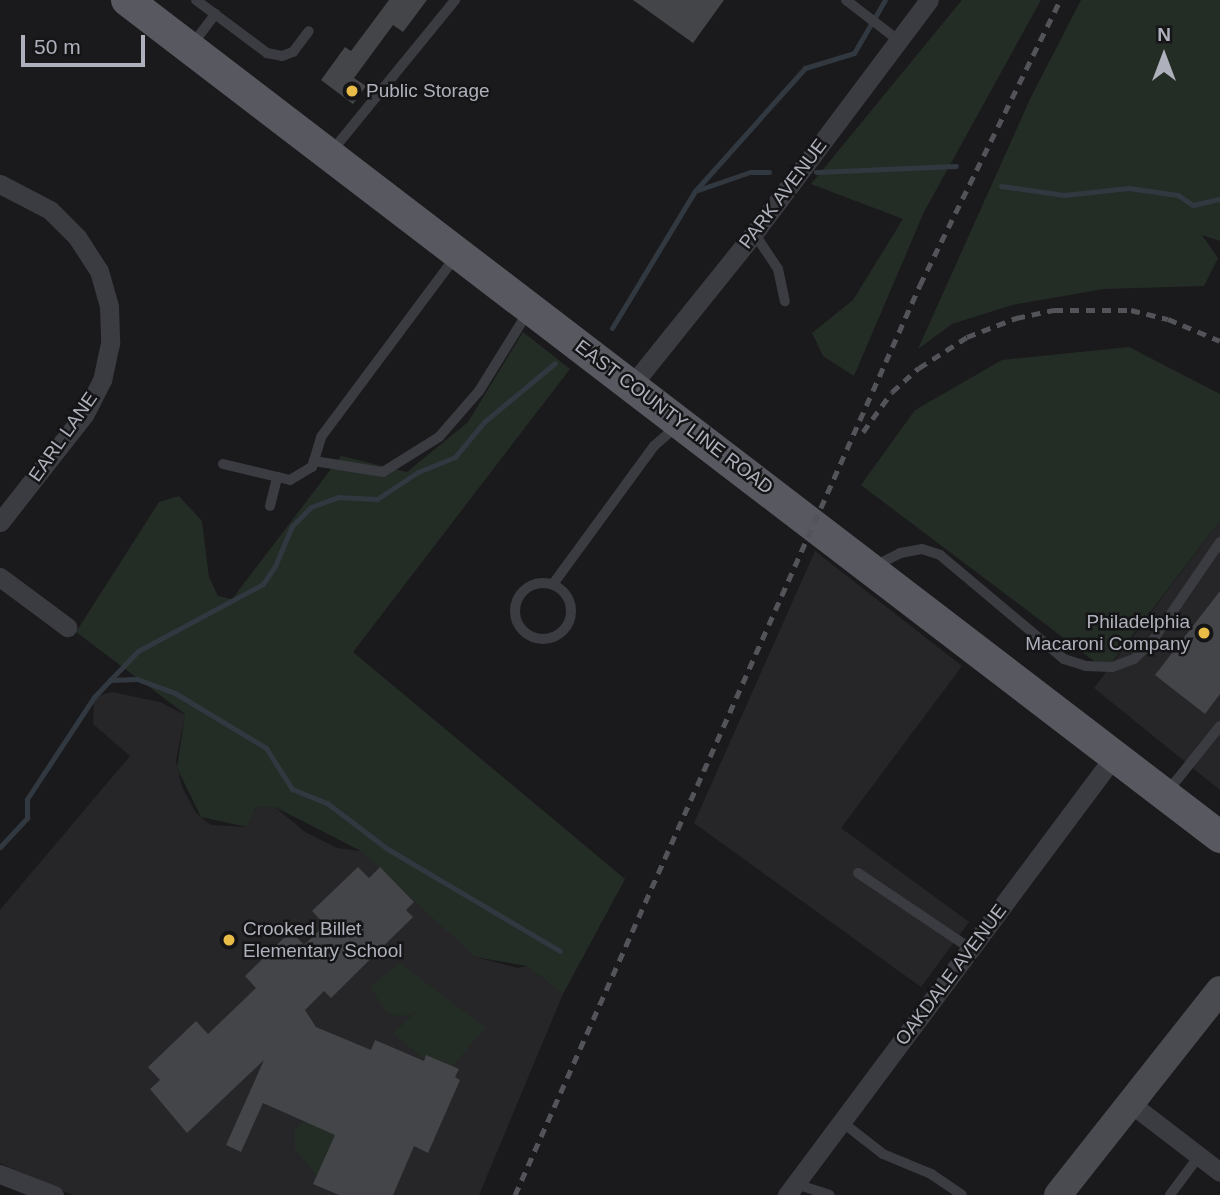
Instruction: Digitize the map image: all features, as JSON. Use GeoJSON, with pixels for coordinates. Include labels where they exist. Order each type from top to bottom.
{"type":"FeatureCollection","features":[{"type":"Feature","properties":{"kind":"main road","name":"EAST COUNTY LINE ROAD"},"geometry":{"type":"LineString","coordinates":[[127,0],[1220,837]]}},
{"type":"Feature","properties":{"kind":"main road"},"geometry":{"type":"LineString","coordinates":[[1058,1195],[1220,990]]}},
{"type":"Feature","properties":{"kind":"street","name":"PARK AVENUE"},"geometry":{"type":"LineString","coordinates":[[632,385],[754,233],[929,0]]}},
{"type":"Feature","properties":{"kind":"street","name":"EARL LANE"},"geometry":{"type":"LineString","coordinates":[[0,184],[50,210],[77,237],[99,271],[109,307],[110,344],[102,380],[84,415],[0,522]]}},
{"type":"Feature","properties":{"kind":"street"},"geometry":{"type":"LineString","coordinates":[[0,577],[67,627]]}},
{"type":"Feature","properties":{"kind":"street","name":"OAKDALE AVENUE"},"geometry":{"type":"LineString","coordinates":[[791,1190],[1115,755]]}},
{"type":"Feature","properties":{"kind":"street"},"geometry":{"type":"LineString","coordinates":[[1130,1103],[1220,1172]]}},
{"type":"Feature","properties":{"kind":"street"},"geometry":{"type":"LineString","coordinates":[[0,1174],[54,1195]]}},
{"type":"Feature","properties":{"kind":"lane"},"geometry":{"type":"LineString","coordinates":[[196,0],[267,53],[282,57],[293,52],[309,31]]}},
{"type":"Feature","properties":{"kind":"lane"},"geometry":{"type":"LineString","coordinates":[[329,154],[455,0]]}},
{"type":"Feature","properties":{"kind":"lane"},"geometry":{"type":"LineString","coordinates":[[846,0],[898,40]]}},
{"type":"Feature","properties":{"kind":"lane"},"geometry":{"type":"LineString","coordinates":[[190,48],[215,14]]}},
{"type":"Feature","properties":{"kind":"lane"},"geometry":{"type":"LineString","coordinates":[[754,233],[778,269],[785,301]]}},
{"type":"Feature","properties":{"kind":"lane"},"geometry":{"type":"LineString","coordinates":[[223,464],[290,480],[312,467],[321,437],[458,253]]}},
{"type":"Feature","properties":{"kind":"lane"},"geometry":{"type":"LineString","coordinates":[[314,461],[383,472],[439,437],[479,391],[530,307]]}},
{"type":"Feature","properties":{"kind":"lane"},"geometry":{"type":"LineString","coordinates":[[553,584],[654,446],[681,422]]}},
{"type":"Feature","properties":{"kind":"lane"},"geometry":{"type":"LineString","coordinates":[[270,506],[277,477]]}},
{"type":"Feature","properties":{"kind":"lane"},"geometry":{"type":"LineString","coordinates":[[872,568],[900,552],[922,549],[940,555],[1064,659],[1086,666],[1112,667],[1134,659],[1153,640],[1220,542]]}},
{"type":"Feature","properties":{"kind":"lane"},"geometry":{"type":"LineString","coordinates":[[534,584],[553,584],[571,604],[569,622],[557,635],[531,637],[514,614],[519,595],[534,584]]}},
{"type":"Feature","properties":{"kind":"lane"},"geometry":{"type":"LineString","coordinates":[[1165,794],[1220,726]]}},
{"type":"Feature","properties":{"kind":"lane"},"geometry":{"type":"LineString","coordinates":[[858,873],[971,949]]}},
{"type":"Feature","properties":{"kind":"lane"},"geometry":{"type":"LineString","coordinates":[[842,1122],[883,1154],[932,1174],[962,1195]]}},
{"type":"Feature","properties":{"kind":"lane"},"geometry":{"type":"LineString","coordinates":[[1170,1195],[1199,1156]]}},
{"type":"Feature","properties":{"kind":"lane"},"geometry":{"type":"LineString","coordinates":[[791,1190],[829,1195]]}},
{"type":"Feature","properties":{"kind":"shaded area"},"geometry":{"type":"Polygon","coordinates":[[[962,0],[1041,0],[924,212],[854,376],[823,356],[812,333],[853,300],[903,219],[811,184],[962,0]]]}},
{"type":"Feature","properties":{"kind":"shaded area"},"geometry":{"type":"Polygon","coordinates":[[[1081,0],[1220,0],[1220,241],[1202,235],[1218,258],[1204,286],[1104,289],[1012,305],[952,324],[918,349],[1031,97],[1081,0]]]}},
{"type":"Feature","properties":{"kind":"shaded area"},"geometry":{"type":"Polygon","coordinates":[[[523,332],[570,369],[353,652],[625,879],[563,994],[527,966],[475,957],[361,851],[275,807],[256,807],[247,827],[201,817],[177,768],[185,714],[76,632],[159,502],[179,496],[202,521],[209,577],[218,596],[232,599],[341,456],[407,472],[468,422],[523,332]]]}},
{"type":"Feature","properties":{"kind":"shaded area"},"geometry":{"type":"Polygon","coordinates":[[[1129,347],[1220,394],[1220,521],[1106,670],[861,485],[915,410],[1002,360],[1129,347]]]}},
{"type":"Feature","properties":{"kind":"shaded area"},"geometry":{"type":"Polygon","coordinates":[[[1220,521],[1220,790],[1094,688],[1220,521]]]}},
{"type":"Feature","properties":{"kind":"shaded area"},"geometry":{"type":"Polygon","coordinates":[[[815,551],[962,666],[841,828],[969,922],[921,987],[694,823],[815,551]]]}},
{"type":"Feature","properties":{"kind":"shaded area","name":"Crooked Billet Elementary School"},"geometry":{"type":"Polygon","coordinates":[[[112,692],[160,702],[185,715],[176,761],[182,787],[196,813],[211,825],[247,827],[256,807],[275,807],[305,832],[337,848],[361,851],[383,867],[475,957],[518,968],[527,966],[563,994],[479,1195],[72,1195],[0,1163],[0,910],[130,756],[93,724],[94,697],[112,692]]]}},
{"type":"Feature","properties":{"kind":"shaded area"},"geometry":{"type":"Polygon","coordinates":[[[400,963],[486,1028],[444,1075],[393,1034],[423,1005],[411,1015],[396,1016],[386,1012],[370,986],[400,963]]]}},
{"type":"Feature","properties":{"kind":"shaded area"},"geometry":{"type":"Polygon","coordinates":[[[326,1106],[347,1133],[323,1185],[295,1149],[295,1128],[326,1106]]]}},
{"type":"Feature","properties":{"kind":"building"},"geometry":{"type":"Polygon","coordinates":[[[389,0],[427,0],[403,32],[393,25],[354,78],[366,86],[353,104],[321,80],[345,47],[351,51],[389,0]]]}},
{"type":"Feature","properties":{"kind":"building"},"geometry":{"type":"Polygon","coordinates":[[[633,0],[724,0],[693,43],[633,0]]]}},
{"type":"Feature","properties":{"kind":"building","name":"Philadelphia Macaroni Company"},"geometry":{"type":"Polygon","coordinates":[[[1220,591],[1220,694],[1205,714],[1155,675],[1220,591]]]}},
{"type":"Feature","properties":{"kind":"building"},"geometry":{"type":"Polygon","coordinates":[[[358,867],[369,878],[380,867],[414,902],[406,910],[413,917],[331,998],[324,991],[305,1010],[316,1027],[371,1050],[375,1040],[424,1061],[426,1055],[459,1069],[455,1077],[460,1080],[428,1153],[414,1146],[393,1195],[339,1195],[313,1184],[335,1135],[263,1103],[241,1152],[226,1145],[264,1060],[187,1133],[150,1089],[160,1080],[148,1067],[196,1021],[208,1034],[256,988],[245,976],[291,931],[304,945],[325,925],[312,911],[358,867]]]}},
{"type":"Feature","properties":{"kind":"waterway"},"geometry":{"type":"LineString","coordinates":[[612,328],[695,191],[805,68],[854,53],[885,0]]}},
{"type":"Feature","properties":{"kind":"waterway"},"geometry":{"type":"LineString","coordinates":[[816,172],[956,166]]}},
{"type":"Feature","properties":{"kind":"waterway"},"geometry":{"type":"LineString","coordinates":[[698,190],[750,172],[769,172]]}},
{"type":"Feature","properties":{"kind":"waterway"},"geometry":{"type":"LineString","coordinates":[[1001,186],[1064,195],[1129,188],[1178,195],[1193,205],[1220,199]]}},
{"type":"Feature","properties":{"kind":"waterway"},"geometry":{"type":"LineString","coordinates":[[0,847],[27,818],[27,799],[94,697],[138,651],[263,584],[275,566],[292,526],[311,507],[338,497],[377,499],[418,472],[455,457],[484,422],[555,363]]}},
{"type":"Feature","properties":{"kind":"waterway"},"geometry":{"type":"LineString","coordinates":[[110,680],[137,679],[175,693],[266,748],[292,789],[327,803],[386,848],[560,951]]}},
{"type":"Feature","properties":{"kind":"railway"},"geometry":{"type":"LineString","coordinates":[[515,1195],[920,285],[1060,0]]}},
{"type":"Feature","properties":{"kind":"railway"},"geometry":{"type":"LineString","coordinates":[[863,432],[892,392],[919,368],[967,337],[1016,318],[1054,310],[1131,310],[1168,319],[1220,341]]}},
{"type":"Feature","properties":{"kind":"place","name":"Public Storage"},"geometry":{"type":"Point","coordinates":[352,91]}},
{"type":"Feature","properties":{"kind":"place","name":"Philadelphia Macaroni Company"},"geometry":{"type":"Point","coordinates":[1204,633]}},
{"type":"Feature","properties":{"kind":"place","name":"Crooked Billet Elementary School"},"geometry":{"type":"Point","coordinates":[229,940]}}]}
